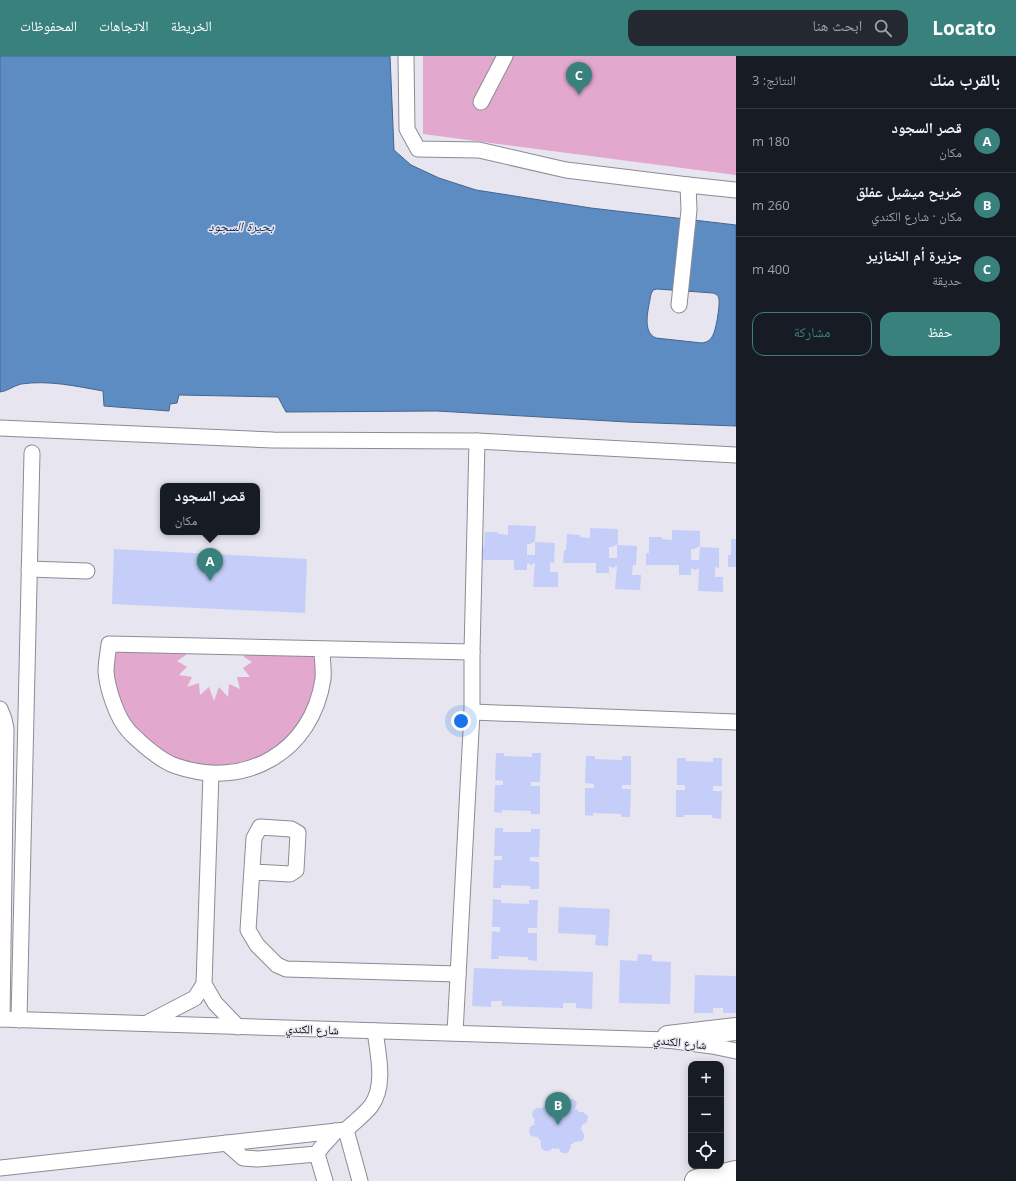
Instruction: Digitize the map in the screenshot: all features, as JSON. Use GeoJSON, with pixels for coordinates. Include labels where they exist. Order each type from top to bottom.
{"type":"FeatureCollection","features":[{"type":"Feature","properties":{"kind":"highway"},"geometry":{"type":"LineString","coordinates":[[668,1037],[736,1029]]}},
{"type":"Feature","properties":{"kind":"highway"},"geometry":{"type":"LineString","coordinates":[[696,1181],[736,1172]]}},
{"type":"Feature","properties":{"kind":"street"},"geometry":{"type":"LineString","coordinates":[[406,56],[407,129],[418,149],[479,150],[566,170],[736,190]]}},
{"type":"Feature","properties":{"kind":"street"},"geometry":{"type":"LineString","coordinates":[[481,102],[505,56]]}},
{"type":"Feature","properties":{"kind":"street"},"geometry":{"type":"LineString","coordinates":[[680,305],[689,210],[688,185]]}},
{"type":"Feature","properties":{"kind":"street"},"geometry":{"type":"LineString","coordinates":[[0,428],[273,440],[478,441],[736,456]]}},
{"type":"Feature","properties":{"kind":"street"},"geometry":{"type":"LineString","coordinates":[[455,1033],[472,712],[472,652],[478,441]]}},
{"type":"Feature","properties":{"kind":"street"},"geometry":{"type":"LineString","coordinates":[[19,1020],[32,453]]}},
{"type":"Feature","properties":{"kind":"street"},"geometry":{"type":"LineString","coordinates":[[29,569],[87,571]]}},
{"type":"Feature","properties":{"kind":"street"},"geometry":{"type":"LineString","coordinates":[[322,649],[323,678],[317,705],[304,729],[290,745],[266,763],[246,770],[224,774],[199,773],[175,766],[148,750],[127,729],[112,701],[106,671],[109,644],[472,652]]}},
{"type":"Feature","properties":{"kind":"street"},"geometry":{"type":"LineString","coordinates":[[0,709],[6,729],[1,1019]]}},
{"type":"Feature","properties":{"kind":"street"},"geometry":{"type":"LineString","coordinates":[[472,712],[736,722]]}},
{"type":"Feature","properties":{"kind":"street"},"geometry":{"type":"LineString","coordinates":[[211,773],[204,984],[215,1003],[238,1027]]}},
{"type":"Feature","properties":{"kind":"street"},"geometry":{"type":"LineString","coordinates":[[252,872],[248,930],[257,945],[277,966],[286,969],[458,974]]}},
{"type":"Feature","properties":{"kind":"street"},"geometry":{"type":"LineString","coordinates":[[146,1024],[194,998],[204,984]]}},
{"type":"Feature","properties":{"kind":"street","name":"شارع الكندي"},"geometry":{"type":"LineString","coordinates":[[1,1019],[623,1038],[668,1040],[736,1051]]}},
{"type":"Feature","properties":{"kind":"street"},"geometry":{"type":"LineString","coordinates":[[325,1181],[317,1154],[320,1148],[371,1106],[378,1090],[379,1074],[375,1031]]}},
{"type":"Feature","properties":{"kind":"street","name":"شارع الكندي"},"geometry":{"type":"LineString","coordinates":[[623,1038],[736,1036]]}},
{"type":"Feature","properties":{"kind":"street"},"geometry":{"type":"LineString","coordinates":[[0,1168],[341,1131]]}},
{"type":"Feature","properties":{"kind":"street"},"geometry":{"type":"LineString","coordinates":[[341,1131],[360,1181]]}},
{"type":"Feature","properties":{"kind":"street"},"geometry":{"type":"LineString","coordinates":[[226,1143],[242,1158],[258,1159],[317,1154]]}},
{"type":"Feature","properties":{"kind":"shaded area"},"geometry":{"type":"Polygon","coordinates":[[[423,56],[736,56],[736,175],[423,134],[423,56]]]}},
{"type":"Feature","properties":{"kind":"shaded area"},"geometry":{"type":"Polygon","coordinates":[[[114,648],[184,650],[186,655],[177,661],[187,667],[179,675],[192,677],[187,687],[199,683],[200,695],[209,687],[214,701],[219,687],[228,697],[229,684],[240,689],[237,677],[250,677],[243,668],[252,662],[244,657],[246,652],[317,655],[319,669],[303,726],[261,758],[234,766],[207,767],[180,762],[134,734],[112,685],[114,648]]]}},
{"type":"Feature","properties":{"kind":"water","name":"بحيرة السجود"},"geometry":{"type":"Polygon","coordinates":[[[0,56],[390,56],[394,150],[411,165],[439,178],[476,190],[591,208],[736,225],[736,426],[627,422],[437,411],[286,412],[278,397],[179,395],[177,403],[170,404],[169,411],[104,406],[103,391],[52,383],[21,384],[6,391],[0,392],[0,56]],[[653,290],[647,319],[647,325],[651,335],[656,338],[702,343],[707,342],[712,337],[715,330],[719,307],[719,298],[713,293],[653,290]]]}},
{"type":"Feature","properties":{"kind":"building"},"geometry":{"type":"Polygon","coordinates":[[[508,525],[536,526],[535,541],[527,544],[527,555],[535,555],[535,542],[555,543],[554,563],[550,562],[550,572],[558,572],[558,587],[533,587],[535,563],[531,565],[527,563],[527,570],[514,570],[514,560],[481,560],[481,548],[484,548],[485,532],[498,532],[498,534],[508,535],[508,525]]]}},
{"type":"Feature","properties":{"kind":"building"},"geometry":{"type":"Polygon","coordinates":[[[590,528],[618,529],[618,544],[609,547],[609,558],[617,558],[617,545],[637,546],[636,565],[633,565],[632,575],[641,575],[640,590],[615,589],[617,566],[612,568],[609,566],[609,573],[596,573],[596,563],[563,563],[567,534],[580,535],[580,537],[590,538],[590,528]]]}},
{"type":"Feature","properties":{"kind":"building"},"geometry":{"type":"Polygon","coordinates":[[[672,530],[700,531],[700,546],[691,549],[691,560],[699,560],[700,547],[719,548],[719,568],[715,567],[715,577],[723,577],[723,592],[698,591],[699,568],[695,570],[691,568],[691,575],[679,575],[679,565],[646,565],[646,553],[649,553],[649,537],[662,537],[662,539],[672,540],[672,530]]]}},
{"type":"Feature","properties":{"kind":"building"},"geometry":{"type":"Polygon","coordinates":[[[731,539],[736,539],[736,567],[728,567],[728,555],[731,555],[731,539]]]}},
{"type":"Feature","properties":{"kind":"building"},"geometry":{"type":"Polygon","coordinates":[[[114,549],[307,559],[305,613],[112,604],[114,549]]]}},
{"type":"Feature","properties":{"kind":"building"},"geometry":{"type":"Polygon","coordinates":[[[496,753],[504,753],[504,756],[532,757],[532,753],[541,753],[540,782],[531,782],[531,786],[540,786],[540,814],[531,814],[531,811],[502,810],[502,813],[494,812],[495,785],[503,785],[503,781],[495,780],[496,753]]]}},
{"type":"Feature","properties":{"kind":"building"},"geometry":{"type":"Polygon","coordinates":[[[586,756],[595,756],[595,759],[622,760],[622,756],[631,756],[631,785],[622,785],[622,789],[631,789],[630,817],[621,817],[621,814],[593,813],[593,816],[585,815],[585,788],[594,788],[594,784],[585,783],[586,756]]]}},
{"type":"Feature","properties":{"kind":"building"},"geometry":{"type":"Polygon","coordinates":[[[677,758],[686,758],[686,761],[713,762],[713,758],[722,758],[722,786],[713,786],[713,791],[722,791],[721,819],[712,818],[712,815],[684,815],[684,817],[676,817],[676,790],[685,790],[685,785],[677,785],[677,758]]]}},
{"type":"Feature","properties":{"kind":"building"},"geometry":{"type":"Polygon","coordinates":[[[495,828],[503,828],[503,832],[531,832],[531,829],[540,829],[539,857],[530,857],[530,861],[539,862],[539,889],[530,889],[530,886],[501,885],[501,888],[493,888],[494,860],[502,860],[502,856],[494,856],[495,828]]]}},
{"type":"Feature","properties":{"kind":"building"},"geometry":{"type":"Polygon","coordinates":[[[493,899],[501,900],[501,903],[529,904],[529,900],[538,900],[537,928],[528,928],[528,933],[537,933],[537,961],[528,960],[528,957],[499,956],[499,959],[491,959],[492,931],[500,932],[500,927],[492,927],[493,899]]]}},
{"type":"Feature","properties":{"kind":"building"},"geometry":{"type":"Polygon","coordinates":[[[559,907],[610,909],[608,946],[595,945],[596,935],[558,933],[559,907]]]}},
{"type":"Feature","properties":{"kind":"building"},"geometry":{"type":"Polygon","coordinates":[[[638,954],[652,955],[652,961],[671,962],[670,1004],[619,1003],[620,960],[637,961],[638,954]]]}},
{"type":"Feature","properties":{"kind":"building"},"geometry":{"type":"Polygon","coordinates":[[[474,968],[593,972],[592,1009],[576,1008],[576,1003],[563,1003],[563,1008],[502,1006],[502,1001],[491,1001],[491,1007],[472,1006],[474,968]]]}},
{"type":"Feature","properties":{"kind":"building"},"geometry":{"type":"Polygon","coordinates":[[[695,975],[736,976],[736,1013],[723,1013],[723,1008],[713,1008],[713,1013],[694,1013],[695,975]]]}},
{"type":"Feature","properties":{"kind":"building"},"geometry":{"type":"Polygon","coordinates":[[[552,1096],[556,1097],[559,1101],[564,1102],[568,1099],[574,1099],[577,1103],[575,1109],[578,1110],[578,1112],[583,1112],[588,1116],[587,1122],[582,1125],[581,1130],[584,1134],[584,1138],[582,1141],[571,1144],[570,1150],[567,1153],[562,1153],[558,1148],[545,1151],[541,1148],[541,1141],[538,1137],[531,1136],[529,1132],[530,1127],[535,1124],[535,1120],[532,1115],[533,1111],[546,1105],[548,1098],[552,1096]]]}},
{"type":"Feature","properties":{"kind":"place","name":"جزيرة أم الخنازير"},"geometry":{"type":"Point","coordinates":[579,95]}},
{"type":"Feature","properties":{"kind":"place","name":"قصر السجود"},"geometry":{"type":"Point","coordinates":[210,581]}},
{"type":"Feature","properties":{"kind":"place","name":"ضريح ميشيل عفلق"},"geometry":{"type":"Point","coordinates":[558,1125]}}]}
